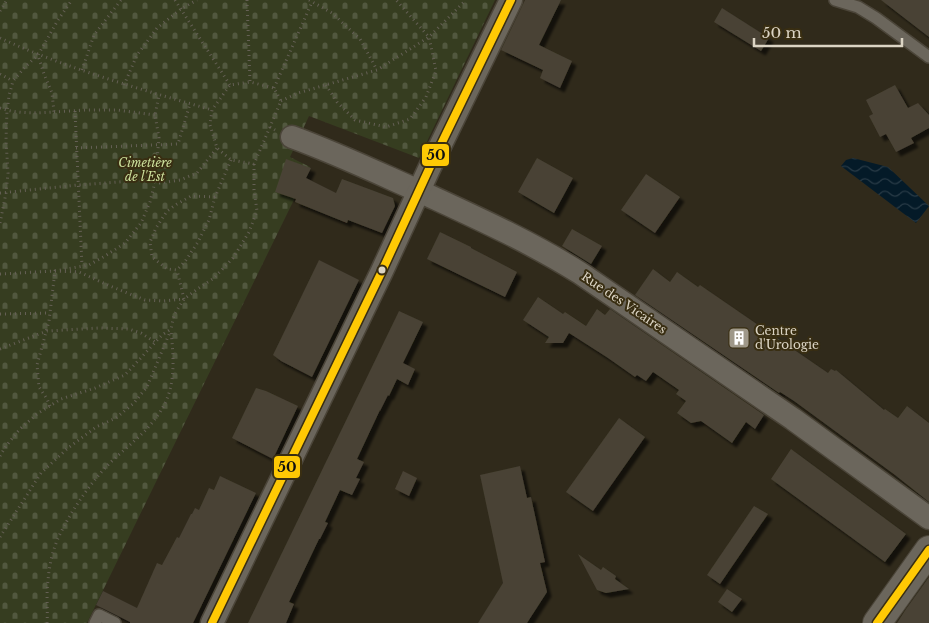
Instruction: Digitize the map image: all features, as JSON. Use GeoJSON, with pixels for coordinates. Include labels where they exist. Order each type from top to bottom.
{"type":"FeatureCollection","features":[{"type":"Feature","properties":{"kind":"street"},"geometry":{"type":"LineString","coordinates":[[212,623],[511,0]]}},
{"type":"Feature","properties":{"kind":"street","name":"Rue des Vicaires"},"geometry":{"type":"LineString","coordinates":[[292,136],[321,147],[522,240],[580,272],[793,419],[929,518]]}},
{"type":"Feature","properties":{"kind":"street"},"geometry":{"type":"LineString","coordinates":[[877,623],[929,550]]}},
{"type":"Feature","properties":{"kind":"lane"},"geometry":{"type":"LineString","coordinates":[[835,0],[858,7],[929,57]]}},
{"type":"Feature","properties":{"kind":"lane"},"geometry":{"type":"LineString","coordinates":[[96,623],[99,615],[115,623]]}},
{"type":"Feature","properties":{"kind":"path"},"geometry":{"type":"LineString","coordinates":[[0,11],[7,0]]}},
{"type":"Feature","properties":{"kind":"path"},"geometry":{"type":"LineString","coordinates":[[0,223],[8,173],[7,111],[13,81],[38,55],[72,0]]}},
{"type":"Feature","properties":{"kind":"path"},"geometry":{"type":"LineString","coordinates":[[82,70],[94,35],[122,0]]}},
{"type":"Feature","properties":{"kind":"path"},"geometry":{"type":"LineString","coordinates":[[175,0],[230,85]]}},
{"type":"Feature","properties":{"kind":"path"},"geometry":{"type":"LineString","coordinates":[[124,85],[137,55],[157,28],[196,0]]}},
{"type":"Feature","properties":{"kind":"path"},"geometry":{"type":"LineString","coordinates":[[247,0],[250,82]]}},
{"type":"Feature","properties":{"kind":"path"},"geometry":{"type":"LineString","coordinates":[[274,88],[311,0],[332,13],[360,39],[377,70]]}},
{"type":"Feature","properties":{"kind":"path"},"geometry":{"type":"LineString","coordinates":[[326,85],[337,102],[355,120],[386,127],[410,119],[426,97],[436,71],[429,38],[396,0]]}},
{"type":"Feature","properties":{"kind":"path"},"geometry":{"type":"LineString","coordinates":[[0,537],[42,473],[68,448],[96,427],[116,418],[134,403],[148,387],[171,330],[174,315],[184,299],[214,278],[233,258],[249,232],[257,211],[254,190],[254,164],[281,101],[298,93],[377,70],[429,38],[464,1]]}},
{"type":"Feature","properties":{"kind":"path"},"geometry":{"type":"LineString","coordinates":[[0,33],[1,38],[38,55],[124,85],[212,110]]}},
{"type":"Feature","properties":{"kind":"path"},"geometry":{"type":"LineString","coordinates":[[38,55],[52,93],[54,112]]}},
{"type":"Feature","properties":{"kind":"path"},"geometry":{"type":"LineString","coordinates":[[0,74],[13,81]]}},
{"type":"Feature","properties":{"kind":"path"},"geometry":{"type":"LineString","coordinates":[[254,164],[231,160],[217,148],[210,125],[212,110],[230,85],[250,82],[274,88],[281,101]]}},
{"type":"Feature","properties":{"kind":"path"},"geometry":{"type":"LineString","coordinates":[[55,271],[89,264],[105,256],[124,243],[140,223],[150,202],[155,182],[158,138],[155,115],[159,95]]}},
{"type":"Feature","properties":{"kind":"path"},"geometry":{"type":"LineString","coordinates":[[76,148],[178,144],[190,104]]}},
{"type":"Feature","properties":{"kind":"path"},"geometry":{"type":"LineString","coordinates":[[0,108],[7,111],[29,113],[117,110],[155,115]]}},
{"type":"Feature","properties":{"kind":"path"},"geometry":{"type":"LineString","coordinates":[[75,111],[82,266]]}},
{"type":"Feature","properties":{"kind":"path"},"geometry":{"type":"LineString","coordinates":[[270,127],[292,136]]}},
{"type":"Feature","properties":{"kind":"path"},"geometry":{"type":"LineString","coordinates":[[0,193],[144,180],[160,183],[180,180],[197,173],[217,148]]}},
{"type":"Feature","properties":{"kind":"path"},"geometry":{"type":"LineString","coordinates":[[177,270],[198,242],[209,220],[215,197],[231,160]]}},
{"type":"Feature","properties":{"kind":"path"},"geometry":{"type":"LineString","coordinates":[[177,270],[167,269],[152,257],[150,242],[156,228],[167,211],[191,196],[215,197]]}},
{"type":"Feature","properties":{"kind":"path"},"geometry":{"type":"LineString","coordinates":[[177,270],[184,299]]}},
{"type":"Feature","properties":{"kind":"path"},"geometry":{"type":"LineString","coordinates":[[0,274],[55,271],[78,272],[145,300],[184,299]]}},
{"type":"Feature","properties":{"kind":"path"},"geometry":{"type":"LineString","coordinates":[[50,406],[39,387],[37,364],[47,331],[55,271]]}},
{"type":"Feature","properties":{"kind":"path"},"geometry":{"type":"LineString","coordinates":[[0,314],[50,313]]}},
{"type":"Feature","properties":{"kind":"path"},"geometry":{"type":"LineString","coordinates":[[0,349],[47,331],[98,328],[129,328],[142,333],[155,342]]}},
{"type":"Feature","properties":{"kind":"path"},"geometry":{"type":"LineString","coordinates":[[0,456],[20,429],[37,414],[61,399],[94,388],[125,374],[162,335],[171,330]]}},
{"type":"Feature","properties":{"kind":"path"},"geometry":{"type":"LineString","coordinates":[[46,623],[48,614],[48,582],[52,557],[59,536],[72,512],[106,467],[143,434],[167,400],[173,359],[171,330]]}},
{"type":"Feature","properties":{"kind":"green space","name":"Cimetière de l'Est"},"geometry":{"type":"Polygon","coordinates":[[[0,0],[495,0],[419,158],[309,116],[290,157],[310,167],[87,623],[0,623],[0,0]]]}},
{"type":"Feature","properties":{"kind":"water"},"geometry":{"type":"Polygon","coordinates":[[[853,158],[888,167],[929,206],[916,223],[841,166],[846,160],[853,158]]]}},
{"type":"Feature","properties":{"kind":"building"},"geometry":{"type":"Polygon","coordinates":[[[525,0],[561,0],[539,45],[572,61],[560,88],[540,78],[543,70],[501,50],[525,0]]]}},
{"type":"Feature","properties":{"kind":"building"},"geometry":{"type":"Polygon","coordinates":[[[881,0],[929,0],[929,37],[881,0]]]}},
{"type":"Feature","properties":{"kind":"building"},"geometry":{"type":"Polygon","coordinates":[[[722,8],[769,38],[761,51],[714,22],[722,8]]]}},
{"type":"Feature","properties":{"kind":"building"},"geometry":{"type":"Polygon","coordinates":[[[895,85],[908,108],[918,103],[929,115],[929,128],[911,138],[914,143],[896,152],[886,134],[880,137],[869,116],[873,114],[866,100],[895,85]]]}},
{"type":"Feature","properties":{"kind":"building"},"geometry":{"type":"Polygon","coordinates":[[[537,158],[573,178],[554,213],[518,192],[537,158]]]}},
{"type":"Feature","properties":{"kind":"building"},"geometry":{"type":"Polygon","coordinates":[[[286,159],[311,168],[306,178],[336,193],[342,179],[393,198],[395,206],[382,233],[348,220],[347,223],[295,202],[296,199],[275,192],[286,159]]]}},
{"type":"Feature","properties":{"kind":"building"},"geometry":{"type":"Polygon","coordinates":[[[646,174],[680,197],[655,233],[621,210],[646,174]]]}},
{"type":"Feature","properties":{"kind":"building"},"geometry":{"type":"Polygon","coordinates":[[[572,229],[602,246],[591,264],[562,246],[572,229]]]}},
{"type":"Feature","properties":{"kind":"building"},"geometry":{"type":"Polygon","coordinates":[[[440,232],[517,272],[505,297],[427,259],[440,232]]]}},
{"type":"Feature","properties":{"kind":"building"},"geometry":{"type":"Polygon","coordinates":[[[319,260],[359,280],[312,377],[273,355],[319,260]]]}},
{"type":"Feature","properties":{"kind":"building"},"geometry":{"type":"Polygon","coordinates":[[[653,269],[670,282],[677,272],[698,287],[700,285],[828,373],[831,369],[836,370],[884,410],[898,418],[907,406],[929,423],[929,502],[794,401],[779,393],[635,295],[653,269]]]}},
{"type":"Feature","properties":{"kind":"building"},"geometry":{"type":"Polygon","coordinates":[[[538,297],[563,314],[565,312],[586,326],[597,309],[605,315],[610,309],[764,415],[755,429],[746,422],[732,443],[701,421],[691,423],[677,413],[686,401],[676,394],[679,390],[653,372],[646,381],[637,375],[635,377],[569,333],[563,343],[545,343],[549,337],[523,320],[538,297]]]}},
{"type":"Feature","properties":{"kind":"building"},"geometry":{"type":"Polygon","coordinates":[[[399,311],[423,322],[403,363],[415,369],[408,385],[397,379],[380,410],[357,459],[364,462],[356,478],[360,479],[352,495],[340,490],[325,522],[328,523],[289,602],[294,604],[286,623],[248,623],[399,311]]]}},
{"type":"Feature","properties":{"kind":"building"},"geometry":{"type":"Polygon","coordinates":[[[256,388],[298,406],[273,459],[232,438],[256,388]]]}},
{"type":"Feature","properties":{"kind":"building"},"geometry":{"type":"Polygon","coordinates":[[[619,418],[645,437],[593,511],[566,492],[619,418]]]}},
{"type":"Feature","properties":{"kind":"building"},"geometry":{"type":"Polygon","coordinates":[[[791,449],[906,534],[885,562],[771,479],[791,449]]]}},
{"type":"Feature","properties":{"kind":"building"},"geometry":{"type":"Polygon","coordinates":[[[520,466],[527,498],[531,497],[545,562],[540,563],[547,592],[527,623],[478,623],[503,583],[480,475],[520,466]]]}},
{"type":"Feature","properties":{"kind":"building"},"geometry":{"type":"Polygon","coordinates":[[[403,471],[417,478],[409,496],[395,489],[403,471]]]}},
{"type":"Feature","properties":{"kind":"building"},"geometry":{"type":"Polygon","coordinates":[[[220,476],[256,493],[193,623],[130,623],[96,605],[103,591],[137,608],[157,563],[162,565],[191,514],[195,508],[199,510],[209,488],[214,490],[220,476]]]}},
{"type":"Feature","properties":{"kind":"building"},"geometry":{"type":"Polygon","coordinates":[[[754,506],[768,514],[720,584],[707,575],[754,506]]]}},
{"type":"Feature","properties":{"kind":"building"},"geometry":{"type":"Polygon","coordinates":[[[578,554],[601,570],[603,567],[616,576],[615,579],[629,589],[606,593],[597,590],[578,554]]]}},
{"type":"Feature","properties":{"kind":"building"},"geometry":{"type":"Polygon","coordinates":[[[929,577],[929,623],[897,623],[906,609],[929,577]]]}},
{"type":"Feature","properties":{"kind":"building"},"geometry":{"type":"Polygon","coordinates":[[[727,589],[742,599],[732,612],[718,602],[727,589]]]}},
{"type":"Feature","properties":{"kind":"transit line","name":"50"},"geometry":{"type":"LineString","coordinates":[[212,623],[511,0]]}},
{"type":"Feature","properties":{"kind":"transit line","name":"50"},"geometry":{"type":"LineString","coordinates":[[877,623],[929,550]]}},
{"type":"Feature","properties":{"kind":"place","name":"Centre d'Urologie"},"geometry":{"type":"Point","coordinates":[739,338]}}]}
